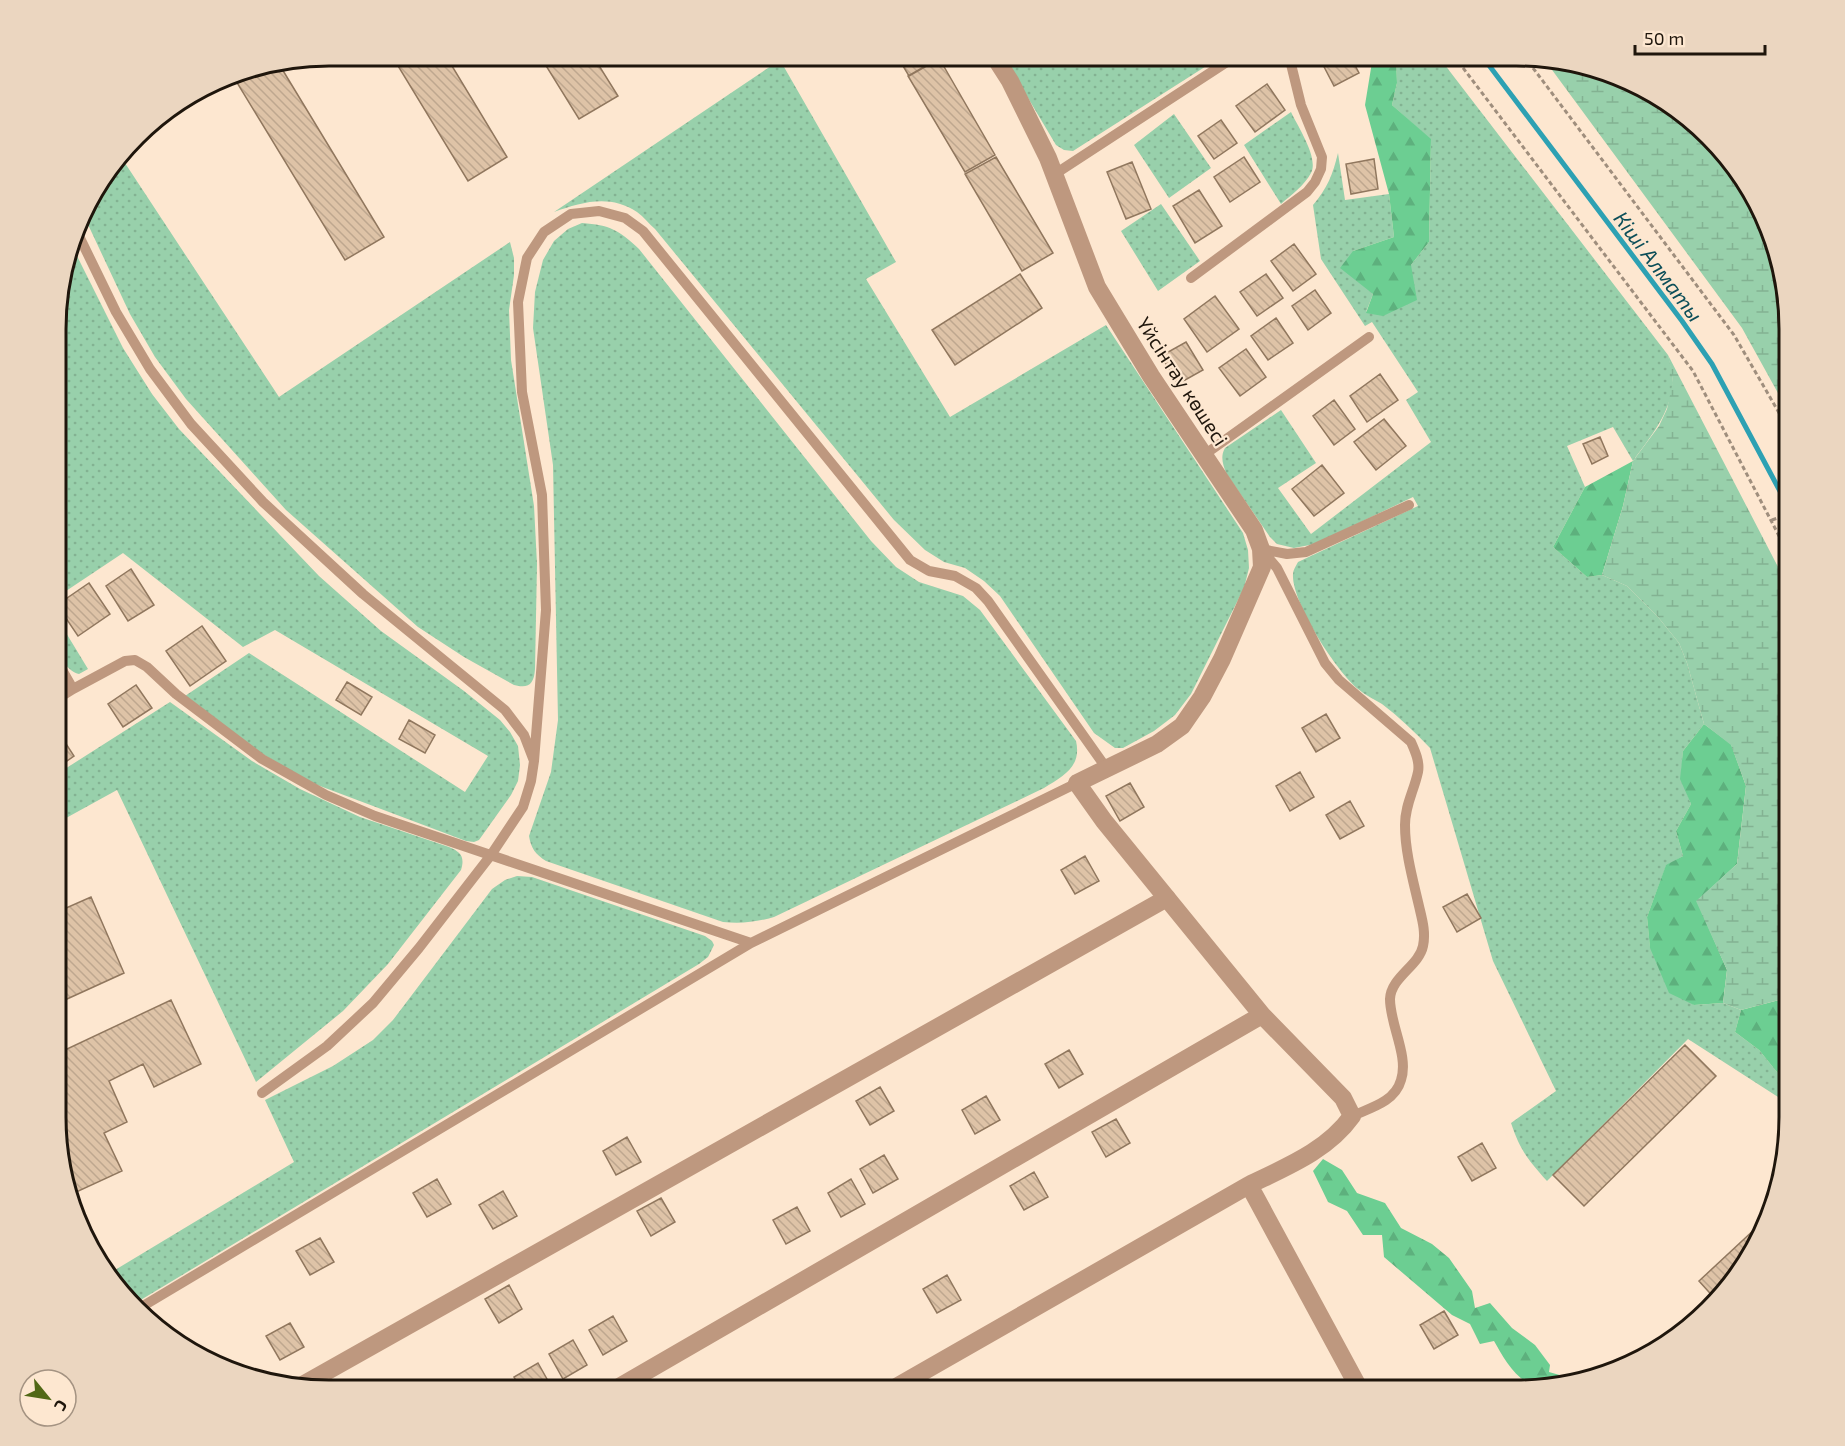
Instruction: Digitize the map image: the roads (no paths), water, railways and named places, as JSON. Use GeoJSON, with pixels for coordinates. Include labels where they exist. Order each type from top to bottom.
{"type":"FeatureCollection","features":[{"type":"Feature","properties":{"kind":"street","name":"Үйсінтау көшесі"},"geometry":{"type":"LineString","coordinates":[[1000,66],[1055,174],[1097,287],[1151,376],[1254,530],[1261,549]]}},
{"type":"Feature","properties":{"kind":"street"},"geometry":{"type":"LineString","coordinates":[[908,1380],[1249,1185],[1306,1157],[1341,1131],[1352,1116],[1342,1098],[1262,1015],[1104,821],[1077,783],[1157,744],[1182,726],[1202,697],[1222,659],[1262,567],[1261,549]]}},
{"type":"Feature","properties":{"kind":"street"},"geometry":{"type":"LineString","coordinates":[[313,1379],[1167,898]]}},
{"type":"Feature","properties":{"kind":"street"},"geometry":{"type":"LineString","coordinates":[[631,1380],[1262,1015]]}},
{"type":"Feature","properties":{"kind":"street"},"geometry":{"type":"LineString","coordinates":[[1249,1185],[1355,1380]]}},
{"type":"Feature","properties":{"kind":"lane"},"geometry":{"type":"LineString","coordinates":[[1055,174],[1221,66]]}},
{"type":"Feature","properties":{"kind":"lane"},"geometry":{"type":"LineString","coordinates":[[1191,279],[1307,192],[1315,182],[1321,169],[1322,157],[1301,105],[1291,66]]}},
{"type":"Feature","properties":{"kind":"lane"},"geometry":{"type":"LineString","coordinates":[[262,1093],[327,1046],[373,1003],[491,855],[523,807],[534,761],[546,610],[542,495],[522,392],[518,302],[527,258],[544,232],[571,214],[599,211],[625,218],[643,231],[910,560],[929,571],[955,576],[976,588],[988,601],[1107,769]]}},
{"type":"Feature","properties":{"kind":"lane"},"geometry":{"type":"LineString","coordinates":[[81,241],[116,312],[144,359],[191,424],[263,502],[363,594],[505,710],[524,735],[534,761]]}},
{"type":"Feature","properties":{"kind":"lane"},"geometry":{"type":"LineString","coordinates":[[1204,455],[1369,337]]}},
{"type":"Feature","properties":{"kind":"lane"},"geometry":{"type":"LineString","coordinates":[[1261,549],[1287,554],[1306,552],[1409,505]]}},
{"type":"Feature","properties":{"kind":"lane"},"geometry":{"type":"LineString","coordinates":[[1261,549],[1277,568],[1325,663],[1339,680],[1411,742],[1416,754],[1418,771],[1408,800],[1405,824],[1406,847],[1425,932],[1423,949],[1397,982],[1390,996],[1391,1013],[1403,1063],[1401,1080],[1394,1094],[1382,1104],[1352,1116]]}},
{"type":"Feature","properties":{"kind":"lane"},"geometry":{"type":"LineString","coordinates":[[66,693],[125,661],[135,660],[262,759],[326,795],[375,816],[751,943]]}},
{"type":"Feature","properties":{"kind":"lane"},"geometry":{"type":"LineString","coordinates":[[66,677],[73,689]]}},
{"type":"Feature","properties":{"kind":"lane"},"geometry":{"type":"LineString","coordinates":[[145,1305],[751,943],[1077,783]]}},
{"type":"Feature","properties":{"kind":"waterway","name":"Кіші Алматы"},"geometry":{"type":"LineString","coordinates":[[1490,66],[1712,364],[1779,489]]}}]}
